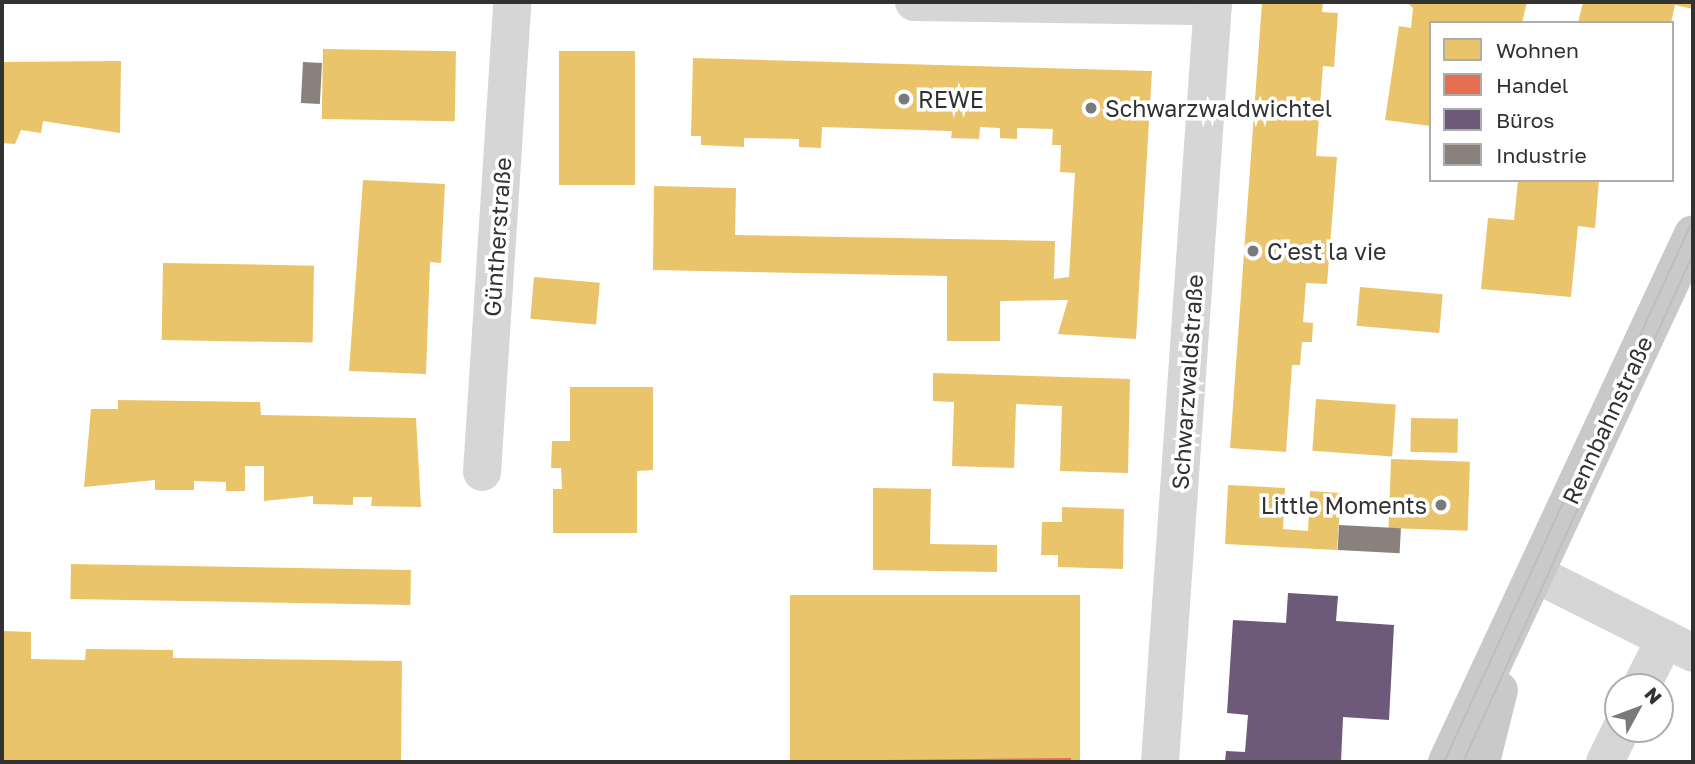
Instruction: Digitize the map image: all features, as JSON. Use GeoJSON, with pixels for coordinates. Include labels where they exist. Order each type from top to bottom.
{"type":"FeatureCollection","features":[{"type":"Feature","properties":{"kind":"main road","name":"Rennbahnstraße"},"geometry":{"type":"LineString","coordinates":[[1447,762],[1529,591],[1693,234]]}},
{"type":"Feature","properties":{"kind":"main road","name":"Rennbahnstraße"},"geometry":{"type":"LineString","coordinates":[[1481,762],[1529,591]]}},
{"type":"Feature","properties":{"kind":"street","name":"Güntherstraße"},"geometry":{"type":"LineString","coordinates":[[482,472],[512,2]]}},
{"type":"Feature","properties":{"kind":"street"},"geometry":{"type":"LineString","coordinates":[[914,2],[1213,4]]}},
{"type":"Feature","properties":{"kind":"street","name":"Schwarzwaldstraße"},"geometry":{"type":"LineString","coordinates":[[1160,762],[1213,4]]}},
{"type":"Feature","properties":{"kind":"street"},"geometry":{"type":"LineString","coordinates":[[1529,591],[1679,646],[1654,673]]}},
{"type":"Feature","properties":{"kind":"street"},"geometry":{"type":"LineString","coordinates":[[1605,762],[1614,743]]}},
{"type":"Feature","properties":{"kind":"building: Wohnen"},"geometry":{"type":"Polygon","coordinates":[[[1262,2],[1323,2],[1322,12],[1338,13],[1334,67],[1323,66],[1316,156],[1337,157],[1327,284],[1306,283],[1303,322],[1313,323],[1312,342],[1302,342],[1300,365],[1292,365],[1286,452],[1230,448],[1262,2]]]}},
{"type":"Feature","properties":{"kind":"building: Wohnen"},"geometry":{"type":"Polygon","coordinates":[[[1406,2],[1527,2],[1522,21],[1429,21],[1429,126],[1385,120],[1399,26],[1411,28],[1413,8],[1406,2]]]}},
{"type":"Feature","properties":{"kind":"building: Wohnen"},"geometry":{"type":"Polygon","coordinates":[[[1583,2],[1693,2],[1693,9],[1675,5],[1671,21],[1578,21],[1583,2]]]}},
{"type":"Feature","properties":{"kind":"building: Wohnen"},"geometry":{"type":"Polygon","coordinates":[[[323,49],[456,51],[455,121],[322,119],[323,49]]]}},
{"type":"Feature","properties":{"kind":"building: Wohnen"},"geometry":{"type":"Polygon","coordinates":[[[559,51],[635,51],[635,185],[559,185],[559,51]]]}},
{"type":"Feature","properties":{"kind":"building: Wohnen"},"geometry":{"type":"Polygon","coordinates":[[[693,58],[1152,71],[1136,339],[1058,334],[1068,300],[1000,301],[1000,341],[947,341],[947,276],[653,270],[654,186],[736,188],[735,235],[1055,241],[1054,279],[1069,277],[1075,173],[1060,172],[1061,145],[1052,145],[1053,129],[1017,128],[1017,139],[1000,138],[1000,128],[980,127],[979,139],[951,138],[952,131],[822,127],[821,148],[799,147],[799,139],[744,138],[744,147],[701,145],[701,136],[691,136],[693,58]]]}},
{"type":"Feature","properties":{"kind":"building: Wohnen"},"geometry":{"type":"Polygon","coordinates":[[[121,61],[120,133],[43,121],[41,133],[21,130],[15,144],[2,143],[2,62],[121,61]]]}},
{"type":"Feature","properties":{"kind":"building: Wohnen"},"geometry":{"type":"Polygon","coordinates":[[[363,180],[445,184],[441,263],[430,262],[426,374],[349,371],[363,180]]]}},
{"type":"Feature","properties":{"kind":"building: Wohnen"},"geometry":{"type":"Polygon","coordinates":[[[1518,182],[1599,182],[1595,228],[1578,226],[1571,297],[1481,289],[1488,218],[1514,220],[1518,182]]]}},
{"type":"Feature","properties":{"kind":"building: Wohnen"},"geometry":{"type":"Polygon","coordinates":[[[163,263],[314,266],[313,343],[162,340],[163,263]]]}},
{"type":"Feature","properties":{"kind":"building: Wohnen"},"geometry":{"type":"Polygon","coordinates":[[[534,277],[600,283],[596,325],[530,319],[534,277]]]}},
{"type":"Feature","properties":{"kind":"building: Wohnen"},"geometry":{"type":"Polygon","coordinates":[[[1360,287],[1443,294],[1439,333],[1357,326],[1360,287]]]}},
{"type":"Feature","properties":{"kind":"building: Wohnen"},"geometry":{"type":"Polygon","coordinates":[[[933,373],[1130,379],[1128,473],[1060,471],[1062,406],[1016,404],[1014,468],[952,466],[954,402],[933,401],[933,373]]]}},
{"type":"Feature","properties":{"kind":"building: Wohnen"},"geometry":{"type":"Polygon","coordinates":[[[570,387],[653,387],[653,470],[637,471],[637,533],[553,533],[553,489],[562,489],[561,468],[551,468],[552,441],[570,441],[570,387]]]}},
{"type":"Feature","properties":{"kind":"building: Wohnen"},"geometry":{"type":"Polygon","coordinates":[[[1316,399],[1396,405],[1392,456],[1312,451],[1316,399]]]}},
{"type":"Feature","properties":{"kind":"building: Wohnen"},"geometry":{"type":"Polygon","coordinates":[[[118,400],[260,402],[261,415],[416,418],[421,507],[371,506],[372,497],[353,497],[353,505],[313,504],[313,496],[264,501],[264,466],[245,466],[245,491],[226,491],[226,482],[194,481],[194,490],[155,490],[155,480],[84,487],[91,409],[118,409],[118,400]]]}},
{"type":"Feature","properties":{"kind":"building: Wohnen"},"geometry":{"type":"Polygon","coordinates":[[[1411,418],[1458,419],[1457,453],[1410,452],[1411,418]]]}},
{"type":"Feature","properties":{"kind":"building: Wohnen"},"geometry":{"type":"Polygon","coordinates":[[[1391,459],[1470,462],[1468,531],[1389,528],[1391,459]]]}},
{"type":"Feature","properties":{"kind":"building: Wohnen"},"geometry":{"type":"Polygon","coordinates":[[[1228,485],[1285,488],[1283,529],[1308,531],[1310,491],[1341,493],[1337,550],[1225,544],[1228,485]]]}},
{"type":"Feature","properties":{"kind":"building: Wohnen"},"geometry":{"type":"Polygon","coordinates":[[[873,488],[931,489],[930,544],[997,545],[997,572],[873,570],[873,488]]]}},
{"type":"Feature","properties":{"kind":"building: Wohnen"},"geometry":{"type":"Polygon","coordinates":[[[1062,507],[1124,509],[1123,569],[1058,567],[1058,555],[1041,555],[1042,522],[1062,522],[1062,507]]]}},
{"type":"Feature","properties":{"kind":"building: Wohnen"},"geometry":{"type":"Polygon","coordinates":[[[71,564],[411,570],[410,605],[70,599],[71,564]]]}},
{"type":"Feature","properties":{"kind":"building: Wohnen"},"geometry":{"type":"Polygon","coordinates":[[[790,595],[1080,595],[1080,761],[790,761],[790,595]]]}},
{"type":"Feature","properties":{"kind":"building: Wohnen"},"geometry":{"type":"Polygon","coordinates":[[[2,631],[31,632],[31,659],[85,660],[86,649],[173,650],[173,658],[402,661],[401,762],[2,762],[2,631]]]}},
{"type":"Feature","properties":{"kind":"building: Handel"},"geometry":{"type":"Polygon","coordinates":[[[1071,758],[1071,762],[883,762],[883,760],[1071,758]]]}},
{"type":"Feature","properties":{"kind":"building: Büros"},"geometry":{"type":"Polygon","coordinates":[[[1288,593],[1338,596],[1336,621],[1394,625],[1389,720],[1343,717],[1341,762],[1225,762],[1226,751],[1245,752],[1248,715],[1227,713],[1233,620],[1286,623],[1288,593]]]}},
{"type":"Feature","properties":{"kind":"building: Industrie"},"geometry":{"type":"Polygon","coordinates":[[[303,62],[322,63],[320,104],[301,103],[303,62]]]}},
{"type":"Feature","properties":{"kind":"building: Industrie"},"geometry":{"type":"Polygon","coordinates":[[[1339,525],[1401,528],[1400,553],[1338,550],[1339,525]]]}},
{"type":"Feature","properties":{"kind":"tram line"},"geometry":{"type":"LineString","coordinates":[[1444,762],[1693,220]]}},
{"type":"Feature","properties":{"kind":"tram line"},"geometry":{"type":"LineString","coordinates":[[1463,762],[1693,254]]}},
{"type":"Feature","properties":{"kind":"place","name":"REWE"},"geometry":{"type":"Point","coordinates":[904,99]}},
{"type":"Feature","properties":{"kind":"place","name":"Schwarzwaldwichtel"},"geometry":{"type":"Point","coordinates":[1091,108]}},
{"type":"Feature","properties":{"kind":"place","name":"C'est la vie"},"geometry":{"type":"Point","coordinates":[1253,251]}},
{"type":"Feature","properties":{"kind":"place","name":"Little Moments"},"geometry":{"type":"Point","coordinates":[1441,505]}}]}
